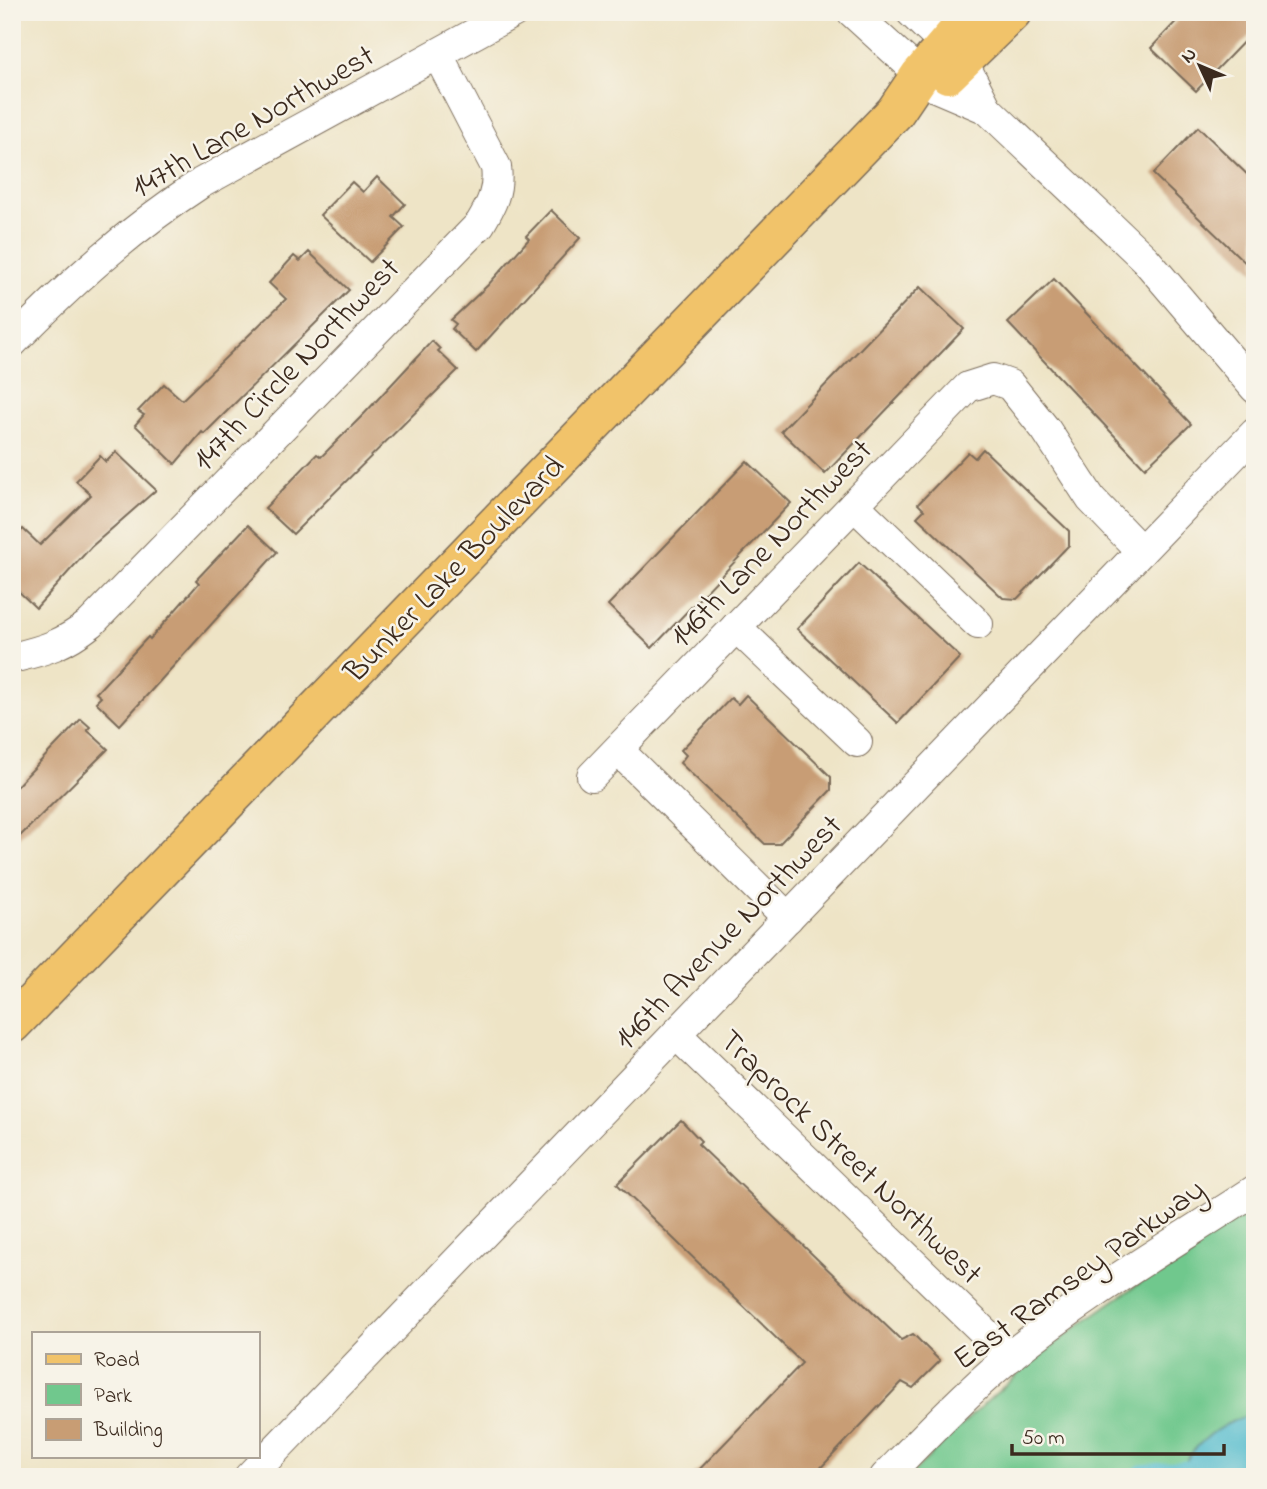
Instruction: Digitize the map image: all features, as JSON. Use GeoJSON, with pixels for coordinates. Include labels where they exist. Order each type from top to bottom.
{"type":"FeatureCollection","features":[{"type":"Feature","properties":{"kind":"main road","name":"Bunker Lake Boulevard"},"geometry":{"type":"LineString","coordinates":[[954,52],[974,12]]}},
{"type":"Feature","properties":{"kind":"main road","name":"Bunker Lake Boulevard"},"geometry":{"type":"LineString","coordinates":[[12,1024],[926,80],[954,52],[1013,12]]}},
{"type":"Feature","properties":{"kind":"street","name":"147th Lane Northwest"},"geometry":{"type":"LineString","coordinates":[[12,343],[90,266],[162,208],[201,183],[514,12]]}},
{"type":"Feature","properties":{"kind":"street"},"geometry":{"type":"LineString","coordinates":[[852,12],[926,80],[987,109]]}},
{"type":"Feature","properties":{"kind":"street"},"geometry":{"type":"LineString","coordinates":[[912,12],[954,52],[987,109],[1145,259],[1255,388]]}},
{"type":"Feature","properties":{"kind":"street","name":"147th Circle Northwest"},"geometry":{"type":"LineString","coordinates":[[12,658],[60,645],[91,623],[480,224],[494,201],[498,184],[496,167],[438,55]]}},
{"type":"Feature","properties":{"kind":"street","name":"146th Lane Northwest"},"geometry":{"type":"LineString","coordinates":[[592,776],[968,387],[993,379],[1010,385],[1046,430],[1091,499],[1141,551]]}},
{"type":"Feature","properties":{"kind":"street","name":"146th Avenue Northwest"},"geometry":{"type":"LineString","coordinates":[[249,1477],[1255,433]]}},
{"type":"Feature","properties":{"kind":"street"},"geometry":{"type":"LineString","coordinates":[[854,505],[978,624]]}},
{"type":"Feature","properties":{"kind":"street"},"geometry":{"type":"LineString","coordinates":[[737,627],[857,742]]}},
{"type":"Feature","properties":{"kind":"street"},"geometry":{"type":"LineString","coordinates":[[618,750],[788,918]]}},
{"type":"Feature","properties":{"kind":"street","name":"Traprock Street Northwest"},"geometry":{"type":"LineString","coordinates":[[677,1034],[1010,1357]]}},
{"type":"Feature","properties":{"kind":"street","name":"East Ramsey Parkway"},"geometry":{"type":"LineString","coordinates":[[885,1477],[941,1419],[1010,1357],[1101,1291],[1255,1189]]}},
{"type":"Feature","properties":{"kind":"green space"},"geometry":{"type":"Polygon","coordinates":[[[1255,1208],[1255,1477],[909,1477],[992,1397],[1058,1341],[1255,1208]]]}},
{"type":"Feature","properties":{"kind":"water"},"geometry":{"type":"Polygon","coordinates":[[[1255,1413],[1255,1462],[1237,1474],[1216,1479],[1201,1477],[1188,1468],[1187,1459],[1209,1436],[1235,1420],[1255,1413]]]}},
{"type":"Feature","properties":{"kind":"building"},"geometry":{"type":"Polygon","coordinates":[[[1185,12],[1255,12],[1255,30],[1196,91],[1151,48],[1185,12]]]}},
{"type":"Feature","properties":{"kind":"building"},"geometry":{"type":"Polygon","coordinates":[[[1198,127],[1255,182],[1255,272],[1153,174],[1198,127]]]}},
{"type":"Feature","properties":{"kind":"building"},"geometry":{"type":"Polygon","coordinates":[[[377,177],[405,204],[393,217],[404,227],[370,262],[320,215],[352,182],[363,192],[377,177]]]}},
{"type":"Feature","properties":{"kind":"building"},"geometry":{"type":"Polygon","coordinates":[[[551,210],[580,238],[476,352],[452,329],[456,324],[451,320],[488,285],[529,239],[526,236],[551,210]]]}},
{"type":"Feature","properties":{"kind":"building"},"geometry":{"type":"Polygon","coordinates":[[[309,252],[349,290],[204,434],[202,432],[175,464],[135,425],[144,415],[138,411],[164,384],[182,400],[286,299],[269,283],[294,256],[300,261],[309,252]]]}},
{"type":"Feature","properties":{"kind":"building"},"geometry":{"type":"Polygon","coordinates":[[[1054,279],[1191,424],[1145,468],[1008,323],[1054,279]]]}},
{"type":"Feature","properties":{"kind":"building"},"geometry":{"type":"Polygon","coordinates":[[[920,287],[964,329],[825,474],[781,431],[920,287]]]}},
{"type":"Feature","properties":{"kind":"building"},"geometry":{"type":"Polygon","coordinates":[[[432,341],[440,349],[438,351],[458,370],[293,534],[265,508],[317,454],[321,457],[365,413],[432,341]]]}},
{"type":"Feature","properties":{"kind":"building"},"geometry":{"type":"Polygon","coordinates":[[[983,449],[1069,531],[1069,545],[1017,599],[1003,598],[917,517],[924,510],[918,504],[968,452],[975,458],[983,449]]]}},
{"type":"Feature","properties":{"kind":"building"},"geometry":{"type":"Polygon","coordinates":[[[116,452],[156,490],[91,547],[36,608],[12,585],[12,541],[23,529],[40,545],[91,495],[76,481],[100,456],[106,462],[116,452]]]}},
{"type":"Feature","properties":{"kind":"building"},"geometry":{"type":"Polygon","coordinates":[[[747,461],[791,503],[652,648],[608,605],[747,461]]]}},
{"type":"Feature","properties":{"kind":"building"},"geometry":{"type":"Polygon","coordinates":[[[248,525],[277,552],[120,725],[96,702],[101,697],[96,693],[148,637],[150,639],[199,583],[196,580],[248,525]]]}},
{"type":"Feature","properties":{"kind":"building"},"geometry":{"type":"Polygon","coordinates":[[[859,563],[960,657],[898,723],[797,629],[859,563]]]}},
{"type":"Feature","properties":{"kind":"building"},"geometry":{"type":"Polygon","coordinates":[[[746,695],[831,777],[831,790],[779,844],[765,844],[680,763],[686,755],[681,750],[731,698],[738,704],[746,695]]]}},
{"type":"Feature","properties":{"kind":"building"},"geometry":{"type":"Polygon","coordinates":[[[81,719],[90,727],[87,730],[108,749],[12,844],[12,791],[81,719]]]}},
{"type":"Feature","properties":{"kind":"building"},"geometry":{"type":"Polygon","coordinates":[[[681,1120],[701,1141],[698,1144],[901,1340],[913,1334],[940,1361],[913,1388],[902,1382],[812,1477],[692,1477],[802,1363],[617,1184],[681,1120]]]}},
{"type":"Feature","properties":{"kind":"waterway"},"geometry":{"type":"LineString","coordinates":[[1130,1477],[1141,1469],[1188,1465]]}}]}
